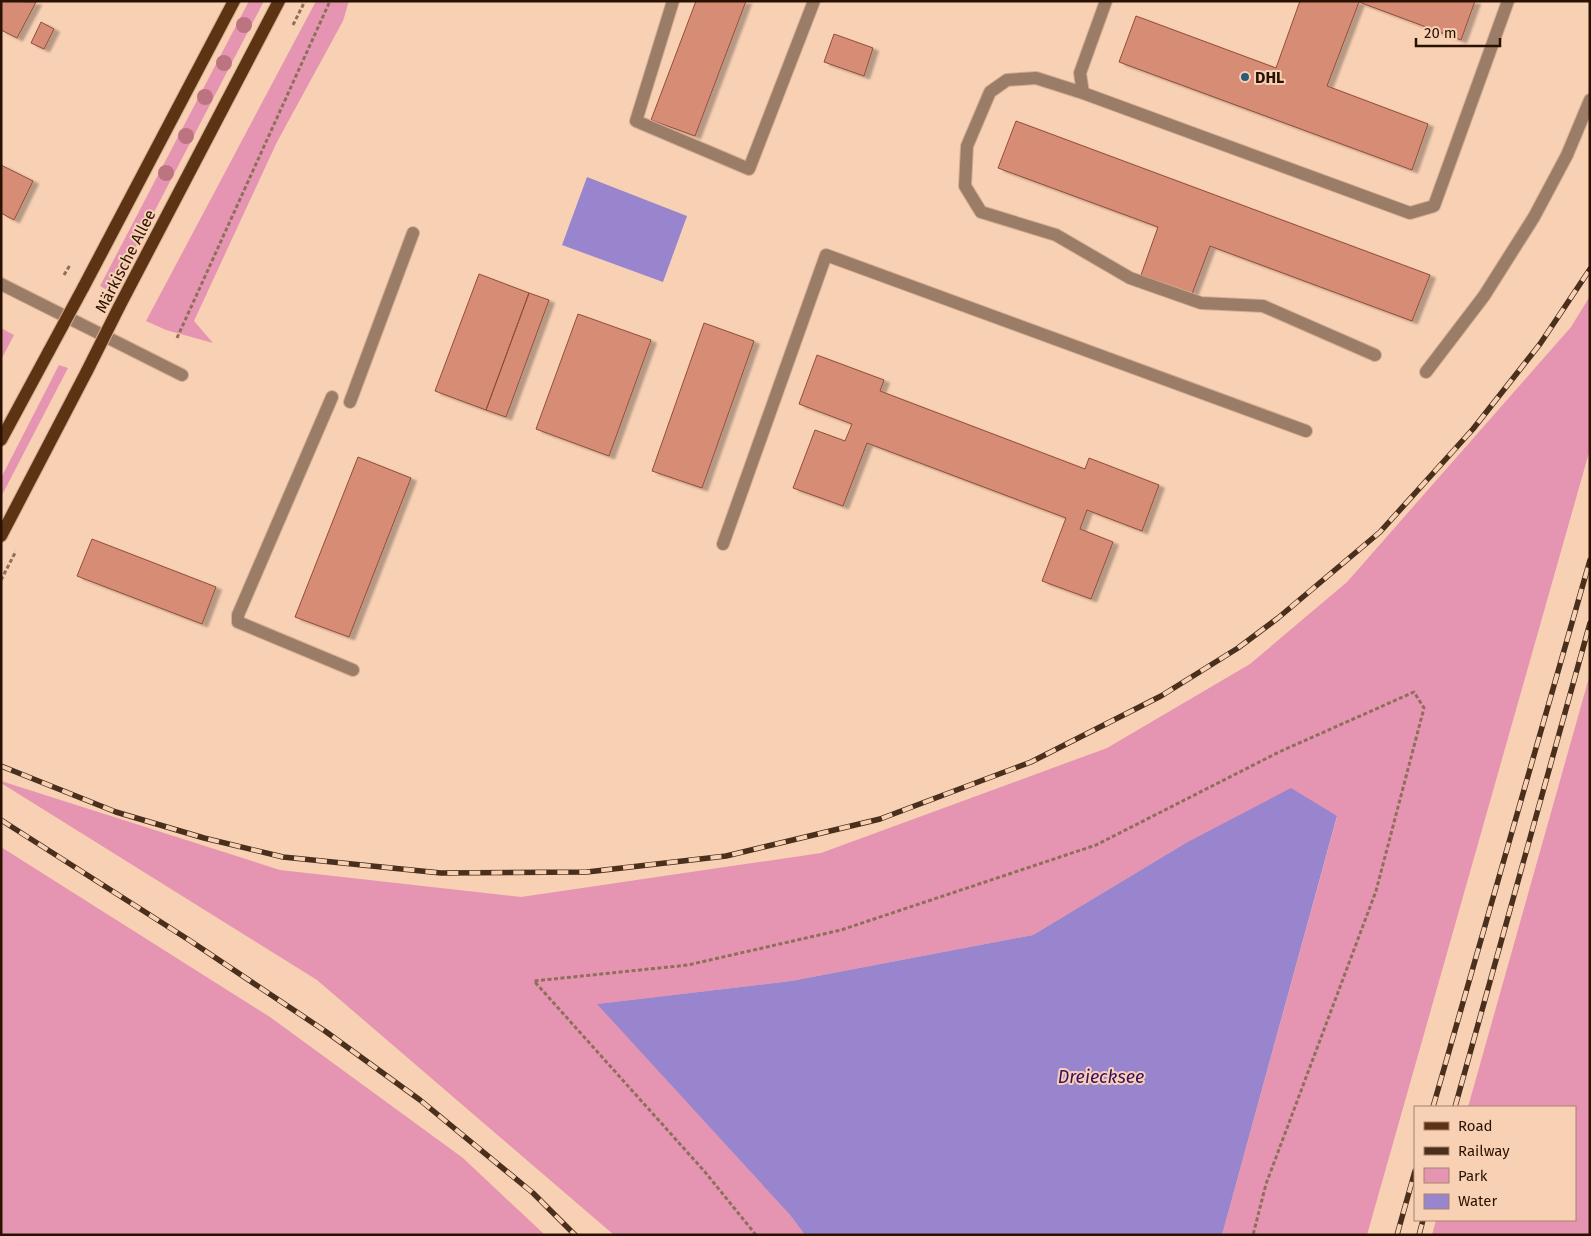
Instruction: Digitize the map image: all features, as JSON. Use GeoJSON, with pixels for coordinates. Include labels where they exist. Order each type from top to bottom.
{"type":"FeatureCollection","features":[{"type":"Feature","properties":{"kind":"main road","name":"Märkische Allee"},"geometry":{"type":"LineString","coordinates":[[1,440],[84,288],[234,1]]}},
{"type":"Feature","properties":{"kind":"main road","name":"Märkische Allee"},"geometry":{"type":"LineString","coordinates":[[1,536],[279,1]]}},
{"type":"Feature","properties":{"kind":"street"},"geometry":{"type":"LineString","coordinates":[[673,1],[636,122],[749,169],[814,1]]}},
{"type":"Feature","properties":{"kind":"street"},"geometry":{"type":"LineString","coordinates":[[1083,92],[1080,73],[1106,1]]}},
{"type":"Feature","properties":{"kind":"street"},"geometry":{"type":"LineString","coordinates":[[1375,355],[1263,306],[1201,303],[1130,278],[1056,235],[981,212],[965,186],[967,146],[990,92],[1007,80],[1036,78],[1083,92],[1410,213],[1434,206],[1508,1]]}},
{"type":"Feature","properties":{"kind":"street"},"geometry":{"type":"LineString","coordinates":[[1426,372],[1484,296],[1534,217],[1567,156],[1590,100]]}},
{"type":"Feature","properties":{"kind":"street"},"geometry":{"type":"LineString","coordinates":[[350,402],[413,233]]}},
{"type":"Feature","properties":{"kind":"street"},"geometry":{"type":"LineString","coordinates":[[723,544],[826,255],[1306,431]]}},
{"type":"Feature","properties":{"kind":"street"},"geometry":{"type":"LineString","coordinates":[[1,284],[182,375]]}},
{"type":"Feature","properties":{"kind":"street"},"geometry":{"type":"LineString","coordinates":[[332,397],[238,616],[238,622],[352,670]]}},
{"type":"Feature","properties":{"kind":"path"},"geometry":{"type":"LineString","coordinates":[[177,338],[330,1]]}},
{"type":"Feature","properties":{"kind":"path"},"geometry":{"type":"LineString","coordinates":[[756,1235],[705,1172],[534,981],[688,965],[840,930],[1096,845],[1279,752],[1414,692],[1424,708],[1376,891],[1266,1184],[1253,1235]]}},
{"type":"Feature","properties":{"kind":"green space"},"geometry":{"type":"Polygon","coordinates":[[[249,1],[264,1],[112,293],[100,286],[249,1]]]}},
{"type":"Feature","properties":{"kind":"green space"},"geometry":{"type":"Polygon","coordinates":[[[316,1],[349,1],[343,21],[277,142],[194,321],[213,343],[166,330],[146,321],[316,1]]]}},
{"type":"Feature","properties":{"kind":"green space"},"geometry":{"type":"Polygon","coordinates":[[[1590,296],[1590,449],[1367,1235],[1222,1235],[1337,817],[1184,844],[1033,935],[791,981],[598,1004],[790,1215],[805,1235],[614,1235],[317,980],[1,783],[1,781],[280,870],[521,897],[821,853],[1107,748],[1250,664],[1347,582],[1571,327],[1590,296]]]}},
{"type":"Feature","properties":{"kind":"green space"},"geometry":{"type":"Polygon","coordinates":[[[1,328],[14,335],[1,360],[1,328]]]}},
{"type":"Feature","properties":{"kind":"green space"},"geometry":{"type":"Polygon","coordinates":[[[59,365],[68,368],[1,497],[1,478],[59,365]]]}},
{"type":"Feature","properties":{"kind":"green space"},"geometry":{"type":"Polygon","coordinates":[[[1590,674],[1590,1235],[1432,1235],[1436,1221],[1576,1221],[1576,1106],[1468,1106],[1590,674]]]}},
{"type":"Feature","properties":{"kind":"green space"},"geometry":{"type":"Polygon","coordinates":[[[1,847],[270,1017],[463,1158],[545,1235],[1,1235],[1,847]]]}},
{"type":"Feature","properties":{"kind":"water"},"geometry":{"type":"Polygon","coordinates":[[[587,177],[687,216],[663,282],[562,245],[587,177]]]}},
{"type":"Feature","properties":{"kind":"water","name":"Dreiecksee"},"geometry":{"type":"Polygon","coordinates":[[[1291,788],[1337,816],[1222,1235],[805,1235],[790,1215],[597,1004],[791,981],[1033,935],[1184,844],[1291,788]]]}},
{"type":"Feature","properties":{"kind":"building"},"geometry":{"type":"Polygon","coordinates":[[[1,1],[36,2],[17,38],[1,30],[1,1]]]}},
{"type":"Feature","properties":{"kind":"building"},"geometry":{"type":"Polygon","coordinates":[[[696,1],[746,1],[695,136],[651,120],[696,1]]]}},
{"type":"Feature","properties":{"kind":"building","name":"DHL"},"geometry":{"type":"Polygon","coordinates":[[[1300,1],[1475,1],[1461,40],[1359,2],[1327,86],[1428,124],[1412,170],[1119,62],[1136,16],[1276,68],[1300,1]]]}},
{"type":"Feature","properties":{"kind":"building"},"geometry":{"type":"Polygon","coordinates":[[[41,22],[54,29],[44,49],[31,43],[41,22]]]}},
{"type":"Feature","properties":{"kind":"building"},"geometry":{"type":"Polygon","coordinates":[[[834,34],[873,48],[864,76],[824,62],[834,34]]]}},
{"type":"Feature","properties":{"kind":"building"},"geometry":{"type":"Polygon","coordinates":[[[1016,121],[1430,275],[1412,321],[1210,246],[1192,294],[1141,275],[1158,227],[998,168],[1016,121]]]}},
{"type":"Feature","properties":{"kind":"building"},"geometry":{"type":"Polygon","coordinates":[[[1,165],[33,181],[14,220],[1,213],[1,165]]]}},
{"type":"Feature","properties":{"kind":"building"},"geometry":{"type":"Polygon","coordinates":[[[479,274],[529,293],[486,410],[435,391],[479,274]]]}},
{"type":"Feature","properties":{"kind":"building"},"geometry":{"type":"Polygon","coordinates":[[[529,293],[549,300],[506,417],[486,410],[529,293]]]}},
{"type":"Feature","properties":{"kind":"building"},"geometry":{"type":"Polygon","coordinates":[[[578,314],[651,340],[609,456],[536,429],[578,314]]]}},
{"type":"Feature","properties":{"kind":"building"},"geometry":{"type":"Polygon","coordinates":[[[704,323],[754,341],[702,488],[652,471],[704,323]]]}},
{"type":"Feature","properties":{"kind":"building"},"geometry":{"type":"Polygon","coordinates":[[[817,355],[884,380],[880,391],[1085,469],[1089,458],[1159,485],[1142,531],[1087,510],[1080,529],[1113,542],[1091,599],[1042,581],[1066,518],[867,443],[843,506],[793,488],[815,430],[845,441],[852,424],[799,404],[817,355]]]}},
{"type":"Feature","properties":{"kind":"building"},"geometry":{"type":"Polygon","coordinates":[[[358,457],[411,478],[349,637],[295,617],[358,457]]]}},
{"type":"Feature","properties":{"kind":"building"},"geometry":{"type":"Polygon","coordinates":[[[92,539],[216,587],[202,624],[77,576],[92,539]]]}},
{"type":"Feature","properties":{"kind":"railway"},"geometry":{"type":"LineString","coordinates":[[1,766],[116,812],[204,838],[283,857],[441,873],[587,872],[726,856],[880,819],[1031,762],[1161,696],[1238,648],[1278,618],[1380,532],[1473,429],[1540,344],[1590,269]]}},
{"type":"Feature","properties":{"kind":"railway"},"geometry":{"type":"LineString","coordinates":[[1433,1106],[1590,560]]}},
{"type":"Feature","properties":{"kind":"railway"},"geometry":{"type":"LineString","coordinates":[[1455,1106],[1590,623]]}},
{"type":"Feature","properties":{"kind":"railway"},"geometry":{"type":"LineString","coordinates":[[1,820],[189,940],[325,1031],[420,1100],[533,1193],[575,1235]]}},
{"type":"Feature","properties":{"kind":"railway"},"geometry":{"type":"LineString","coordinates":[[1397,1235],[1414,1175]]}},
{"type":"Feature","properties":{"kind":"railway"},"geometry":{"type":"LineString","coordinates":[[1419,1235],[1423,1221]]}},
{"type":"Feature","properties":{"kind":"place","name":"DHL"},"geometry":{"type":"Point","coordinates":[1245,77]}}]}
